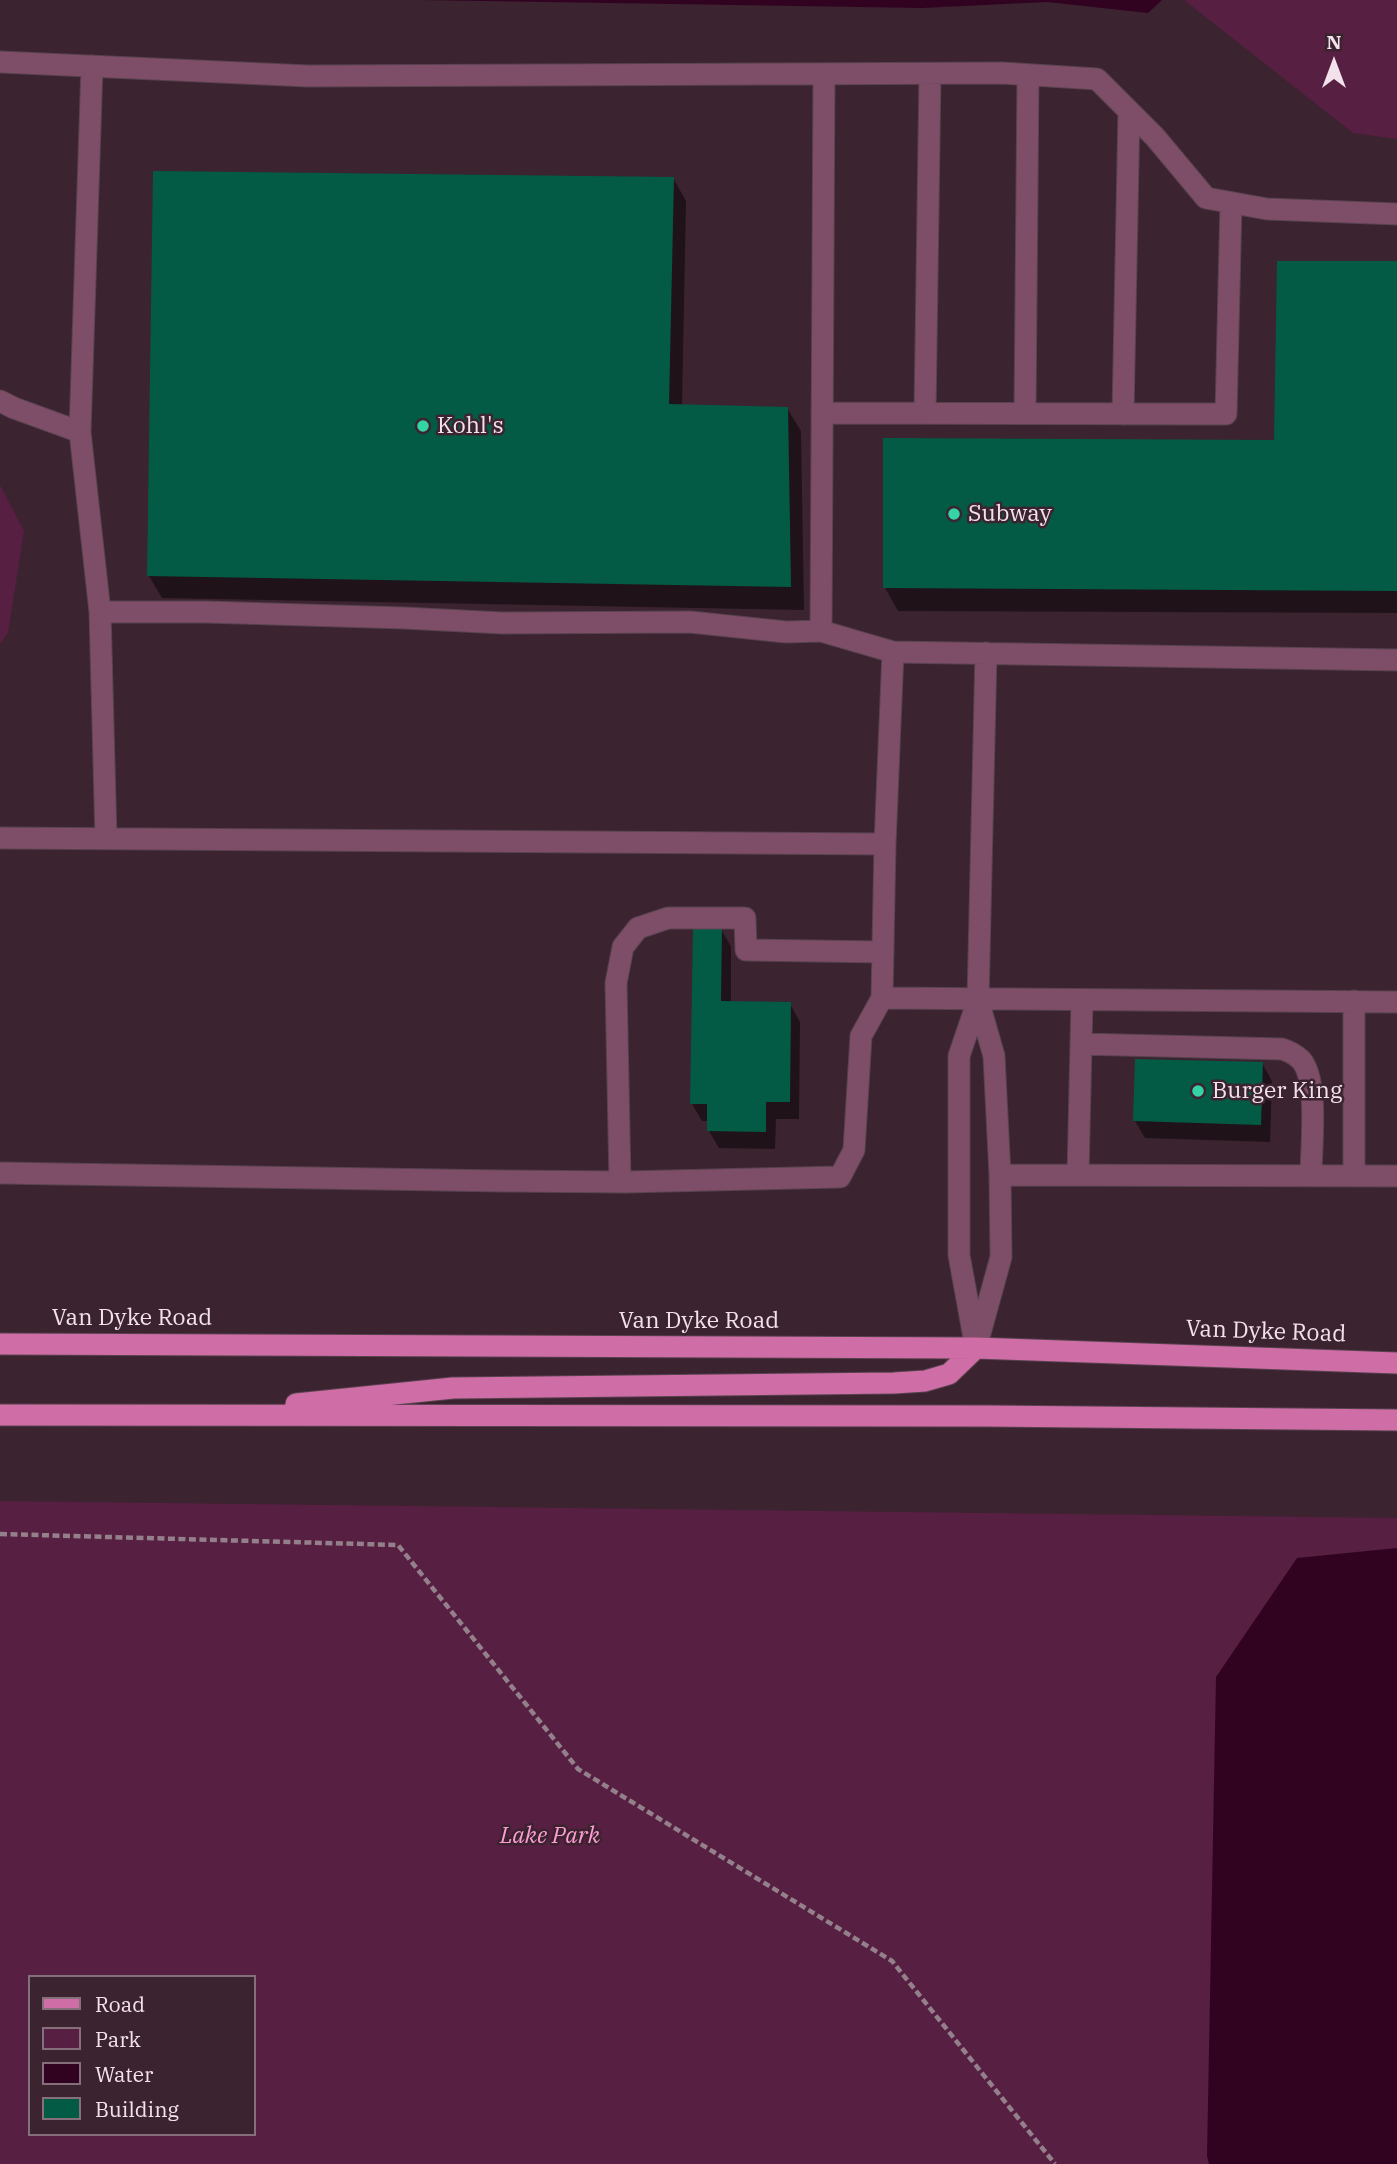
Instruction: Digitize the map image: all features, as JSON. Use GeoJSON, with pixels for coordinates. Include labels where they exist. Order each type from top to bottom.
{"type":"FeatureCollection","features":[{"type":"Feature","properties":{"kind":"main road","name":"Van Dyke Road"},"geometry":{"type":"LineString","coordinates":[[0,1344],[976,1348],[1397,1363]]}},
{"type":"Feature","properties":{"kind":"main road"},"geometry":{"type":"LineString","coordinates":[[176,1416],[453,1388],[925,1381],[949,1374],[976,1348]]}},
{"type":"Feature","properties":{"kind":"main road"},"geometry":{"type":"LineString","coordinates":[[0,1415],[986,1416],[1397,1420]]}},
{"type":"Feature","properties":{"kind":"lane"},"geometry":{"type":"LineString","coordinates":[[0,62],[309,76],[930,74],[1097,79],[1155,137],[1206,198],[1267,209],[1397,214]]}},
{"type":"Feature","properties":{"kind":"lane"},"geometry":{"type":"LineString","coordinates":[[92,66],[80,432],[100,612],[106,838]]}},
{"type":"Feature","properties":{"kind":"lane"},"geometry":{"type":"LineString","coordinates":[[821,631],[824,74]]}},
{"type":"Feature","properties":{"kind":"lane"},"geometry":{"type":"LineString","coordinates":[[925,413],[930,74]]}},
{"type":"Feature","properties":{"kind":"lane"},"geometry":{"type":"LineString","coordinates":[[1025,413],[1028,75]]}},
{"type":"Feature","properties":{"kind":"lane"},"geometry":{"type":"LineString","coordinates":[[1123,414],[1129,111]]}},
{"type":"Feature","properties":{"kind":"lane"},"geometry":{"type":"LineString","coordinates":[[822,413],[1226,414],[1231,203]]}},
{"type":"Feature","properties":{"kind":"lane"},"geometry":{"type":"LineString","coordinates":[[0,401],[80,432]]}},
{"type":"Feature","properties":{"kind":"lane"},"geometry":{"type":"LineString","coordinates":[[100,612],[206,612],[502,623],[690,622],[786,632],[821,631],[893,652],[1397,660]]}},
{"type":"Feature","properties":{"kind":"lane"},"geometry":{"type":"LineString","coordinates":[[0,1173],[503,1181],[840,1177],[854,1150],[861,1036],[882,998],[893,652]]}},
{"type":"Feature","properties":{"kind":"lane"},"geometry":{"type":"LineString","coordinates":[[976,1348],[959,1255],[959,1056],[978,1000],[986,653]]}},
{"type":"Feature","properties":{"kind":"lane"},"geometry":{"type":"LineString","coordinates":[[0,838],[885,844]]}},
{"type":"Feature","properties":{"kind":"lane"},"geometry":{"type":"LineString","coordinates":[[620,1181],[616,983],[623,947],[638,928],[668,918],[745,918],[746,950],[883,952]]}},
{"type":"Feature","properties":{"kind":"lane"},"geometry":{"type":"LineString","coordinates":[[882,998],[1397,1002]]}},
{"type":"Feature","properties":{"kind":"lane"},"geometry":{"type":"LineString","coordinates":[[976,1348],[1001,1257],[995,1056],[978,1000]]}},
{"type":"Feature","properties":{"kind":"lane"},"geometry":{"type":"LineString","coordinates":[[1078,1175],[1082,1000]]}},
{"type":"Feature","properties":{"kind":"lane"},"geometry":{"type":"LineString","coordinates":[[1354,1001],[1354,1176]]}},
{"type":"Feature","properties":{"kind":"lane"},"geometry":{"type":"LineString","coordinates":[[1081,1044],[1282,1049],[1290,1052],[1301,1060],[1312,1087],[1311,1176]]}},
{"type":"Feature","properties":{"kind":"lane"},"geometry":{"type":"LineString","coordinates":[[1000,1175],[1397,1176]]}},
{"type":"Feature","properties":{"kind":"path"},"geometry":{"type":"LineString","coordinates":[[0,1534],[398,1545],[578,1769],[892,1961],[1055,2164]]}},
{"type":"Feature","properties":{"kind":"green space"},"geometry":{"type":"Polygon","coordinates":[[[1184,0],[1397,0],[1397,139],[1353,133],[1184,0]]]}},
{"type":"Feature","properties":{"kind":"green space"},"geometry":{"type":"Polygon","coordinates":[[[0,485],[24,531],[8,633],[0,644],[0,485]]]}},
{"type":"Feature","properties":{"kind":"green space","name":"Lake Park"},"geometry":{"type":"Polygon","coordinates":[[[0,1501],[1397,1518],[1397,2164],[0,2164],[0,1501]]]}},
{"type":"Feature","properties":{"kind":"water"},"geometry":{"type":"Polygon","coordinates":[[[421,0],[1162,0],[1148,13],[1047,2],[922,8],[421,0]]]}},
{"type":"Feature","properties":{"kind":"water"},"geometry":{"type":"Polygon","coordinates":[[[1397,1548],[1397,2164],[1209,2164],[1207,2156],[1216,1677],[1297,1558],[1397,1548]]]}},
{"type":"Feature","properties":{"kind":"building"},"geometry":{"type":"Polygon","coordinates":[[[153,171],[674,177],[669,404],[788,407],[791,587],[147,576],[153,171]]]}},
{"type":"Feature","properties":{"kind":"building"},"geometry":{"type":"Polygon","coordinates":[[[1277,261],[1397,261],[1397,591],[883,588],[883,438],[1274,440],[1277,261]]]}},
{"type":"Feature","properties":{"kind":"building"},"geometry":{"type":"Polygon","coordinates":[[[693,927],[722,927],[721,1001],[791,1002],[790,1102],[766,1102],[766,1132],[707,1131],[707,1104],[690,1104],[693,927]]]}},
{"type":"Feature","properties":{"kind":"building","name":"Burger King"},"geometry":{"type":"Polygon","coordinates":[[[1135,1059],[1263,1062],[1261,1125],[1133,1121],[1135,1059]]]}},
{"type":"Feature","properties":{"kind":"place","name":"Kohl's"},"geometry":{"type":"Point","coordinates":[423,426]}},
{"type":"Feature","properties":{"kind":"place","name":"Subway"},"geometry":{"type":"Point","coordinates":[954,514]}},
{"type":"Feature","properties":{"kind":"place","name":"Burger King"},"geometry":{"type":"Point","coordinates":[1198,1091]}}]}
